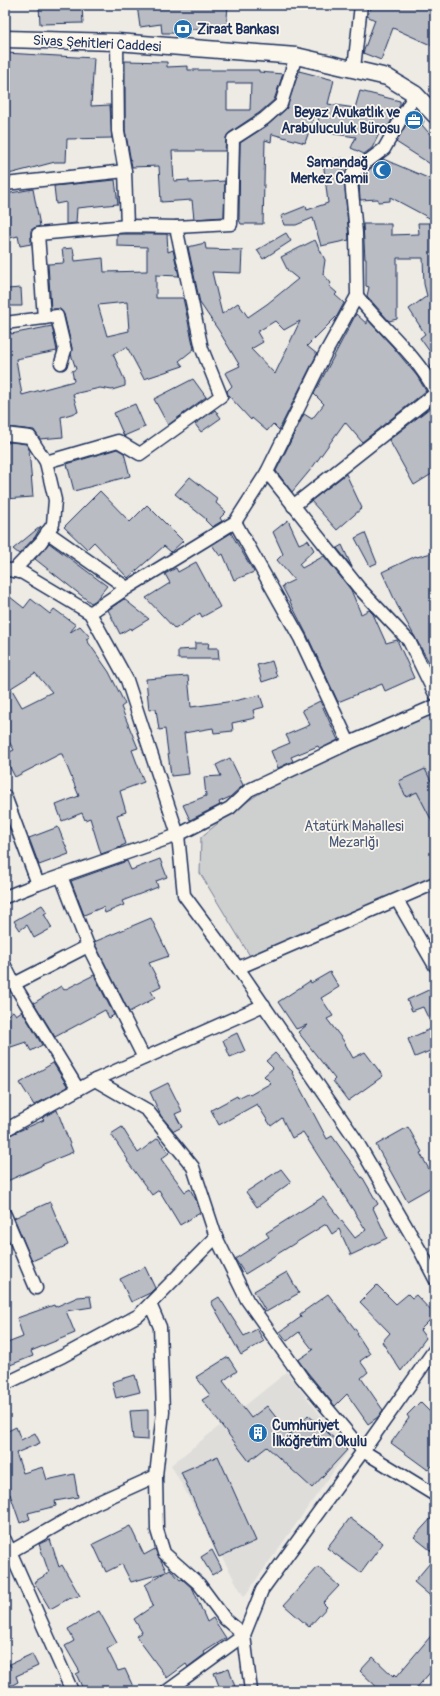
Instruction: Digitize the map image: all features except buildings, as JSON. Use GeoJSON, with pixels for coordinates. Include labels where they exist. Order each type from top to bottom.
{"type":"FeatureCollection","features":[{"type":"Feature","properties":{"kind":"street"},"geometry":{"type":"LineString","coordinates":[[354,68],[361,5]]}},
{"type":"Feature","properties":{"kind":"street","name":"Sivas Şehitleri Caddesi"},"geometry":{"type":"LineString","coordinates":[[5,39],[117,42],[296,56],[354,68],[387,77],[415,94],[434,112]]}},
{"type":"Feature","properties":{"kind":"street"},"geometry":{"type":"LineString","coordinates":[[117,42],[118,131],[125,171],[127,226]]}},
{"type":"Feature","properties":{"kind":"street"},"geometry":{"type":"LineString","coordinates":[[44,318],[38,234],[127,226],[176,227],[231,224],[233,139],[264,119],[281,104],[296,56]]}},
{"type":"Feature","properties":{"kind":"street"},"geometry":{"type":"LineString","coordinates":[[90,613],[126,588],[235,522],[267,472],[326,352],[357,296],[356,233],[351,180],[352,172],[384,149],[415,94]]}},
{"type":"Feature","properties":{"kind":"street"},"geometry":{"type":"LineString","coordinates":[[5,184],[125,171]]}},
{"type":"Feature","properties":{"kind":"street"},"geometry":{"type":"LineString","coordinates":[[46,462],[118,441],[140,454],[221,396],[202,348],[176,227]]}},
{"type":"Feature","properties":{"kind":"street"},"geometry":{"type":"LineString","coordinates":[[357,296],[406,348],[426,373],[435,391]]}},
{"type":"Feature","properties":{"kind":"street"},"geometry":{"type":"LineString","coordinates":[[5,323],[57,316],[65,350],[61,363]]}},
{"type":"Feature","properties":{"kind":"street"},"geometry":{"type":"LineString","coordinates":[[294,506],[435,394]]}},
{"type":"Feature","properties":{"kind":"street"},"geometry":{"type":"LineString","coordinates":[[5,434],[30,437],[46,462],[55,500],[53,524],[41,542],[9,570]]}},
{"type":"Feature","properties":{"kind":"street"},"geometry":{"type":"LineString","coordinates":[[267,472],[359,588],[408,642],[435,694]]}},
{"type":"Feature","properties":{"kind":"street"},"geometry":{"type":"LineString","coordinates":[[235,522],[300,638],[349,743]]}},
{"type":"Feature","properties":{"kind":"street"},"geometry":{"type":"LineString","coordinates":[[47,532],[126,588]]}},
{"type":"Feature","properties":{"kind":"street"},"geometry":{"type":"LineString","coordinates":[[9,570],[23,573],[90,613],[127,680],[178,835],[184,895],[264,1005],[356,1140],[435,1279]]}},
{"type":"Feature","properties":{"kind":"street"},"geometry":{"type":"LineString","coordinates":[[5,898],[38,884],[178,835],[230,808],[250,790],[349,743],[435,706]]}},
{"type":"Feature","properties":{"kind":"street"},"geometry":{"type":"LineString","coordinates":[[5,796],[38,884]]}},
{"type":"Feature","properties":{"kind":"street"},"geometry":{"type":"LineString","coordinates":[[61,876],[88,946],[144,1058]]}},
{"type":"Feature","properties":{"kind":"street"},"geometry":{"type":"LineString","coordinates":[[238,968],[435,883]]}},
{"type":"Feature","properties":{"kind":"street"},"geometry":{"type":"LineString","coordinates":[[397,900],[435,966]]}},
{"type":"Feature","properties":{"kind":"street"},"geometry":{"type":"LineString","coordinates":[[14,984],[88,946]]}},
{"type":"Feature","properties":{"kind":"street"},"geometry":{"type":"LineString","coordinates":[[5,966],[14,984],[78,1089]]}},
{"type":"Feature","properties":{"kind":"street"},"geometry":{"type":"LineString","coordinates":[[6,1125],[95,1080],[264,1005]]}},
{"type":"Feature","properties":{"kind":"street"},"geometry":{"type":"LineString","coordinates":[[95,1080],[147,1110],[193,1167],[216,1237],[247,1300],[302,1378],[363,1451],[435,1495]]}},
{"type":"Feature","properties":{"kind":"street"},"geometry":{"type":"LineString","coordinates":[[5,1215],[36,1288]]}},
{"type":"Feature","properties":{"kind":"street"},"geometry":{"type":"LineString","coordinates":[[5,1384],[63,1356],[139,1315],[216,1237]]}},
{"type":"Feature","properties":{"kind":"street"},"geometry":{"type":"LineString","coordinates":[[421,1252],[435,1262]]}},
{"type":"Feature","properties":{"kind":"street"},"geometry":{"type":"LineString","coordinates":[[150,1304],[160,1328],[163,1396],[163,1412],[156,1476],[157,1530],[164,1554],[199,1584],[225,1619],[244,1636]]}},
{"type":"Feature","properties":{"kind":"street"},"geometry":{"type":"LineString","coordinates":[[251,1691],[244,1636],[262,1590],[435,1349]]}},
{"type":"Feature","properties":{"kind":"street"},"geometry":{"type":"LineString","coordinates":[[10,1552],[94,1504],[156,1476]]}},
{"type":"Feature","properties":{"kind":"street"},"geometry":{"type":"LineString","coordinates":[[5,1540],[72,1691]]}},
{"type":"Feature","properties":{"kind":"street"},"geometry":{"type":"LineString","coordinates":[[167,1691],[244,1636]]}},
{"type":"Feature","properties":{"kind":"shaded area"},"geometry":{"type":"Polygon","coordinates":[[[287,1372],[348,1451],[244,1597],[171,1465],[287,1372]]]}},
{"type":"Feature","properties":{"kind":"green space","name":"Atatürk Mahallesi Mezarlğı"},"geometry":{"type":"Polygon","coordinates":[[[431,710],[435,716],[435,889],[250,956],[200,873],[201,837],[233,811],[275,783],[431,710]]]}},
{"type":"Feature","properties":{"kind":"place","name":"Ziraat Bankası"},"geometry":{"type":"Point","coordinates":[183,29]}},
{"type":"Feature","properties":{"kind":"place","name":"Beyaz Avukatlık ve Arabuluculuk Bürosu"},"geometry":{"type":"Point","coordinates":[414,120]}},
{"type":"Feature","properties":{"kind":"place","name":"Samandağ Merkez Camii"},"geometry":{"type":"Point","coordinates":[382,170]}},
{"type":"Feature","properties":{"kind":"place","name":"Cumhuriyet İlköğretim Okulu"},"geometry":{"type":"Point","coordinates":[258,1433]}}]}
